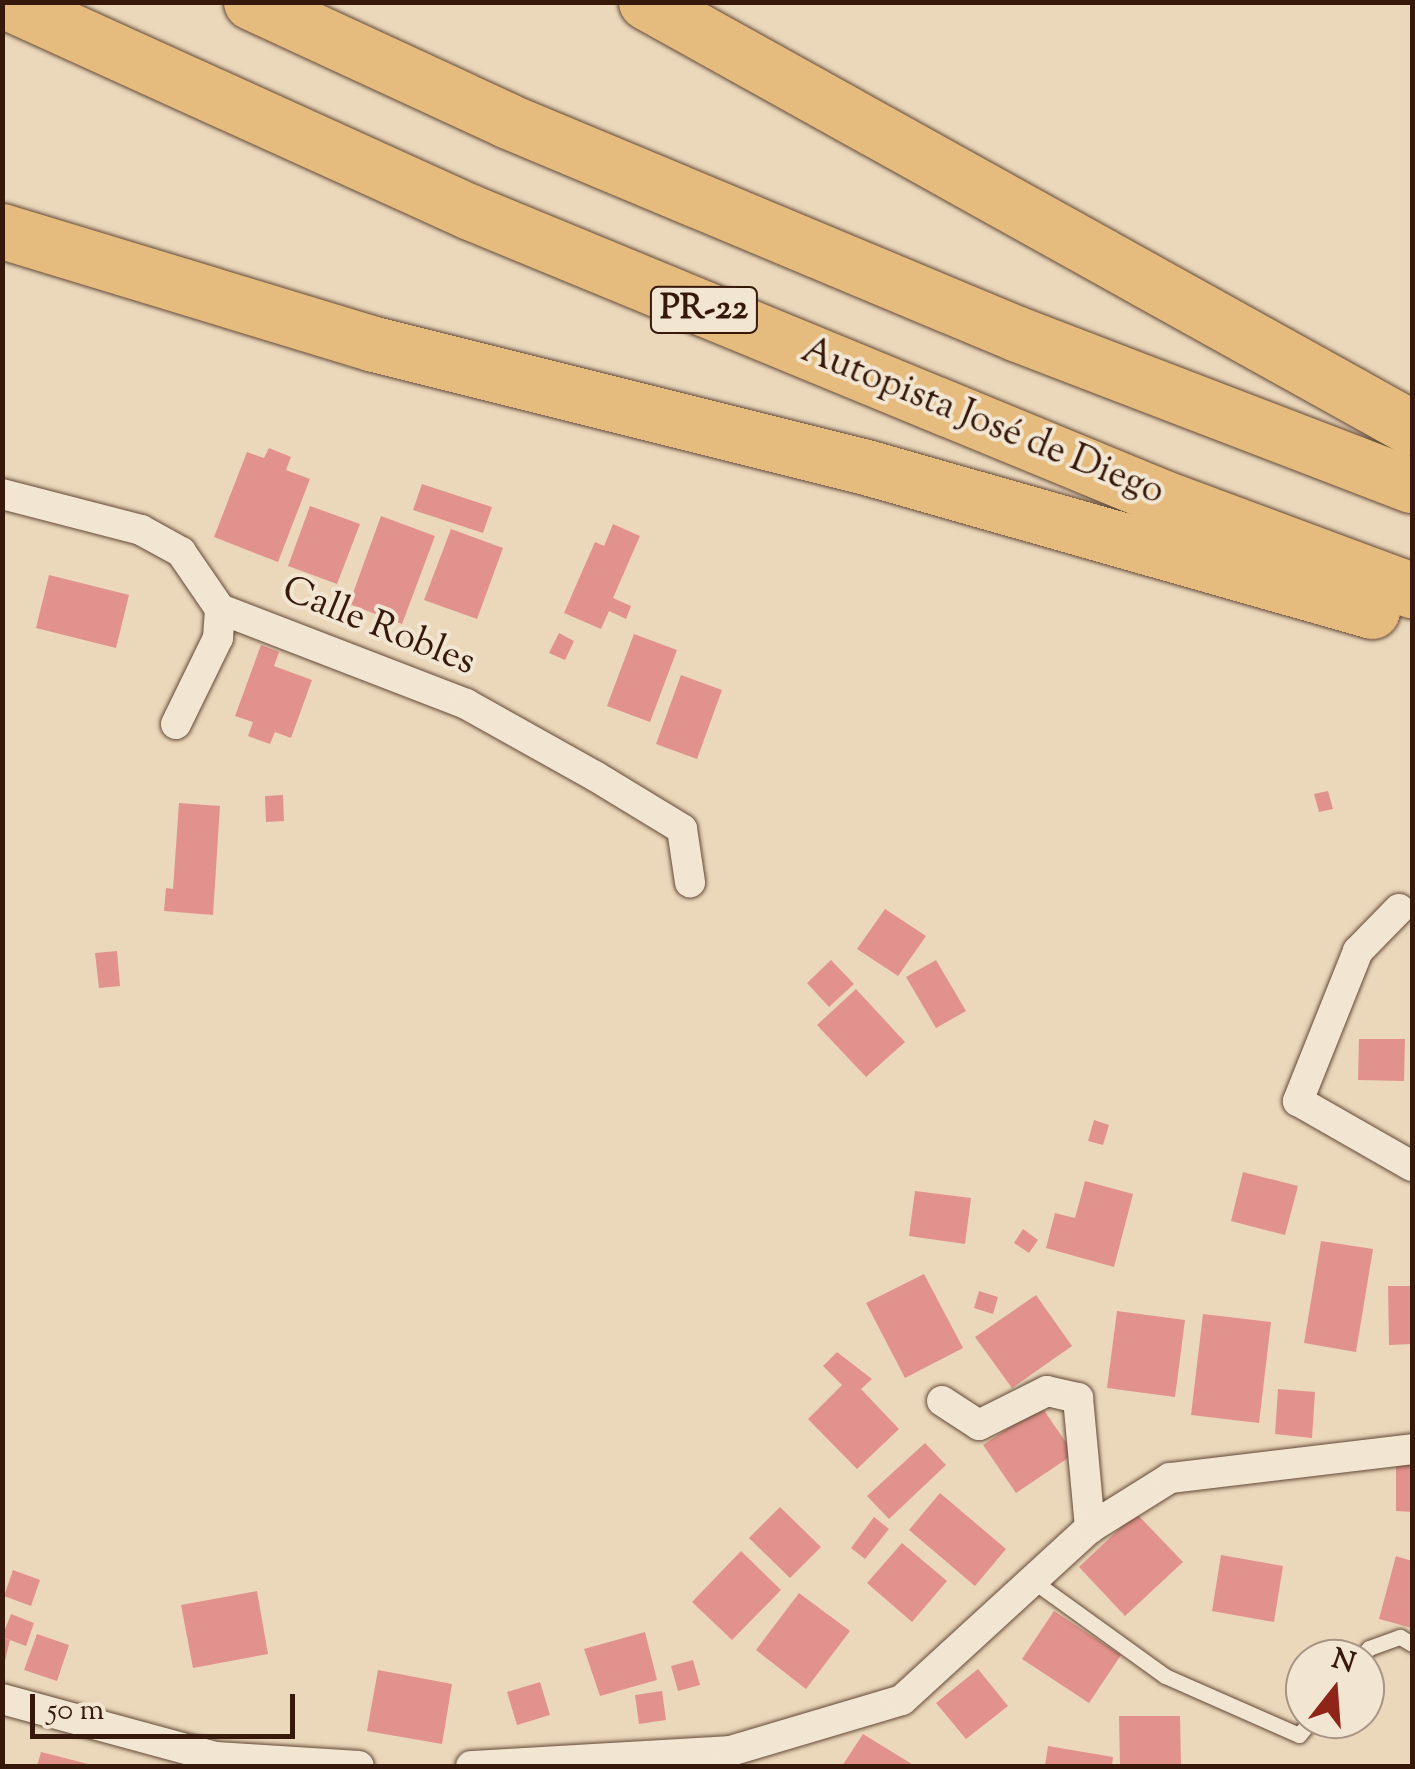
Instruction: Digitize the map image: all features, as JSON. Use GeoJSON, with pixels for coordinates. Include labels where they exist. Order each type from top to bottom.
{"type":"FeatureCollection","features":[{"type":"Feature","properties":{"kind":"highway","name":"Autopista José de Diego"},"geometry":{"type":"LineString","coordinates":[[7,2],[581,258],[1164,498],[1412,590]]}},
{"type":"Feature","properties":{"kind":"highway","name":"PR-22"},"geometry":{"type":"LineString","coordinates":[[251,2],[508,120],[1015,333],[1412,485]]}},
{"type":"Feature","properties":{"kind":"highway"},"geometry":{"type":"LineString","coordinates":[[646,2],[1412,428]]}},
{"type":"Feature","properties":{"kind":"highway"},"geometry":{"type":"LineString","coordinates":[[7,234],[374,344],[866,468],[1412,620]]}},
{"type":"Feature","properties":{"kind":"street","name":"Calle Robles"},"geometry":{"type":"LineString","coordinates":[[2,494],[141,530],[181,552],[220,609],[466,704],[595,776],[682,829],[690,882]]}},
{"type":"Feature","properties":{"kind":"street"},"geometry":{"type":"LineString","coordinates":[[176,724],[218,638],[220,609]]}},
{"type":"Feature","properties":{"kind":"street"},"geometry":{"type":"LineString","coordinates":[[1399,909],[1358,951],[1298,1100],[1412,1166]]}},
{"type":"Feature","properties":{"kind":"street"},"geometry":{"type":"LineString","coordinates":[[942,1402],[979,1425],[1047,1391],[1078,1398],[1090,1528]]}},
{"type":"Feature","properties":{"kind":"street"},"geometry":{"type":"LineString","coordinates":[[471,1766],[739,1759],[902,1700],[1036,1584],[1090,1528],[1170,1478],[1412,1448]]}},
{"type":"Feature","properties":{"kind":"street"},"geometry":{"type":"LineString","coordinates":[[2,1699],[214,1762],[359,1766]]}},
{"type":"Feature","properties":{"kind":"lane"},"geometry":{"type":"LineString","coordinates":[[1036,1584],[1166,1676],[1285,1729]]}},
{"type":"Feature","properties":{"kind":"lane"},"geometry":{"type":"LineString","coordinates":[[1385,1642],[1400,1637],[1412,1644]]}},
{"type":"Feature","properties":{"kind":"building"},"geometry":{"type":"Polygon","coordinates":[[[269,448],[291,457],[286,470],[310,479],[278,562],[214,537],[247,452],[264,458],[269,448]]]}},
{"type":"Feature","properties":{"kind":"building"},"geometry":{"type":"Polygon","coordinates":[[[422,484],[492,507],[483,533],[413,510],[422,484]]]}},
{"type":"Feature","properties":{"kind":"building"},"geometry":{"type":"Polygon","coordinates":[[[310,506],[360,524],[337,584],[288,566],[310,506]]]}},
{"type":"Feature","properties":{"kind":"building"},"geometry":{"type":"Polygon","coordinates":[[[381,516],[435,536],[402,624],[349,604],[381,516]]]}},
{"type":"Feature","properties":{"kind":"building"},"geometry":{"type":"Polygon","coordinates":[[[613,524],[640,536],[613,598],[631,606],[626,619],[609,611],[601,629],[564,613],[595,542],[604,546],[613,524]]]}},
{"type":"Feature","properties":{"kind":"building"},"geometry":{"type":"Polygon","coordinates":[[[451,529],[503,548],[477,619],[424,600],[451,529]]]}},
{"type":"Feature","properties":{"kind":"building"},"geometry":{"type":"Polygon","coordinates":[[[49,575],[129,595],[116,648],[36,628],[49,575]]]}},
{"type":"Feature","properties":{"kind":"building"},"geometry":{"type":"Polygon","coordinates":[[[559,633],[574,641],[565,660],[549,653],[559,633]]]}},
{"type":"Feature","properties":{"kind":"building"},"geometry":{"type":"Polygon","coordinates":[[[634,634],[677,650],[650,722],[607,706],[634,634]]]}},
{"type":"Feature","properties":{"kind":"building"},"geometry":{"type":"Polygon","coordinates":[[[261,645],[279,652],[274,666],[312,680],[291,738],[275,732],[270,744],[248,736],[253,722],[235,716],[261,645]]]}},
{"type":"Feature","properties":{"kind":"building"},"geometry":{"type":"Polygon","coordinates":[[[681,675],[722,690],[697,759],[656,744],[681,675]]]}},
{"type":"Feature","properties":{"kind":"building"},"geometry":{"type":"Polygon","coordinates":[[[1328,791],[1333,809],[1319,812],[1314,794],[1328,791]]]}},
{"type":"Feature","properties":{"kind":"building"},"geometry":{"type":"Polygon","coordinates":[[[283,795],[284,821],[266,822],[265,796],[283,795]]]}},
{"type":"Feature","properties":{"kind":"building"},"geometry":{"type":"Polygon","coordinates":[[[179,803],[220,806],[213,915],[164,911],[166,888],[173,889],[179,803]]]}},
{"type":"Feature","properties":{"kind":"building"},"geometry":{"type":"Polygon","coordinates":[[[885,909],[926,936],[898,976],[857,949],[885,909]]]}},
{"type":"Feature","properties":{"kind":"building"},"geometry":{"type":"Polygon","coordinates":[[[117,951],[120,986],[99,988],[95,953],[117,951]]]}},
{"type":"Feature","properties":{"kind":"building"},"geometry":{"type":"Polygon","coordinates":[[[831,960],[854,984],[829,1007],[807,983],[831,960]]]}},
{"type":"Feature","properties":{"kind":"building"},"geometry":{"type":"Polygon","coordinates":[[[936,960],[966,1011],[936,1028],[906,977],[936,960]]]}},
{"type":"Feature","properties":{"kind":"building"},"geometry":{"type":"Polygon","coordinates":[[[856,989],[905,1042],[866,1077],[817,1025],[856,989]]]}},
{"type":"Feature","properties":{"kind":"building"},"geometry":{"type":"Polygon","coordinates":[[[1359,1039],[1405,1039],[1404,1081],[1358,1080],[1359,1039]]]}},
{"type":"Feature","properties":{"kind":"building"},"geometry":{"type":"Polygon","coordinates":[[[1094,1120],[1109,1125],[1103,1145],[1088,1141],[1094,1120]]]}},
{"type":"Feature","properties":{"kind":"building"},"geometry":{"type":"Polygon","coordinates":[[[1243,1172],[1298,1186],[1285,1235],[1231,1221],[1243,1172]]]}},
{"type":"Feature","properties":{"kind":"building"},"geometry":{"type":"Polygon","coordinates":[[[1085,1181],[1133,1194],[1114,1267],[1046,1248],[1055,1213],[1075,1218],[1085,1181]]]}},
{"type":"Feature","properties":{"kind":"building"},"geometry":{"type":"Polygon","coordinates":[[[915,1191],[971,1198],[965,1244],[909,1236],[915,1191]]]}},
{"type":"Feature","properties":{"kind":"building"},"geometry":{"type":"Polygon","coordinates":[[[1023,1229],[1038,1240],[1029,1253],[1014,1243],[1023,1229]]]}},
{"type":"Feature","properties":{"kind":"building"},"geometry":{"type":"Polygon","coordinates":[[[1321,1241],[1373,1249],[1356,1352],[1304,1343],[1321,1241]]]}},
{"type":"Feature","properties":{"kind":"building"},"geometry":{"type":"Polygon","coordinates":[[[924,1274],[963,1348],[905,1378],[866,1303],[924,1274]]]}},
{"type":"Feature","properties":{"kind":"building"},"geometry":{"type":"Polygon","coordinates":[[[1388,1286],[1412,1286],[1412,1344],[1389,1345],[1388,1286]]]}},
{"type":"Feature","properties":{"kind":"building"},"geometry":{"type":"Polygon","coordinates":[[[979,1291],[998,1297],[993,1314],[974,1308],[979,1291]]]}},
{"type":"Feature","properties":{"kind":"building"},"geometry":{"type":"Polygon","coordinates":[[[1036,1295],[1072,1346],[1012,1388],[975,1337],[1036,1295]]]}},
{"type":"Feature","properties":{"kind":"building"},"geometry":{"type":"Polygon","coordinates":[[[1117,1311],[1185,1320],[1175,1397],[1107,1388],[1117,1311]]]}},
{"type":"Feature","properties":{"kind":"building"},"geometry":{"type":"Polygon","coordinates":[[[1203,1314],[1271,1322],[1259,1423],[1191,1415],[1203,1314]]]}},
{"type":"Feature","properties":{"kind":"building"},"geometry":{"type":"Polygon","coordinates":[[[837,1352],[872,1379],[861,1389],[899,1429],[857,1469],[808,1419],[842,1385],[823,1366],[837,1352]]]}},
{"type":"Feature","properties":{"kind":"building"},"geometry":{"type":"Polygon","coordinates":[[[1278,1389],[1315,1392],[1312,1438],[1275,1434],[1278,1389]]]}},
{"type":"Feature","properties":{"kind":"building"},"geometry":{"type":"Polygon","coordinates":[[[1041,1406],[1074,1454],[1016,1493],[983,1445],[1041,1406]]]}},
{"type":"Feature","properties":{"kind":"building"},"geometry":{"type":"Polygon","coordinates":[[[925,1443],[946,1465],[889,1519],[867,1496],[925,1443]]]}},
{"type":"Feature","properties":{"kind":"building"},"geometry":{"type":"Polygon","coordinates":[[[1396,1459],[1412,1459],[1412,1512],[1396,1511],[1396,1459]]]}},
{"type":"Feature","properties":{"kind":"building"},"geometry":{"type":"Polygon","coordinates":[[[940,1493],[1006,1549],[975,1586],[909,1530],[940,1493]]]}},
{"type":"Feature","properties":{"kind":"building"},"geometry":{"type":"Polygon","coordinates":[[[780,1507],[821,1547],[790,1578],[749,1538],[780,1507]]]}},
{"type":"Feature","properties":{"kind":"building"},"geometry":{"type":"Polygon","coordinates":[[[1136,1513],[1183,1562],[1125,1616],[1079,1567],[1136,1513]]]}},
{"type":"Feature","properties":{"kind":"building"},"geometry":{"type":"Polygon","coordinates":[[[874,1517],[889,1529],[865,1559],[851,1548],[874,1517]]]}},
{"type":"Feature","properties":{"kind":"building"},"geometry":{"type":"Polygon","coordinates":[[[902,1543],[947,1581],[912,1622],[867,1583],[902,1543]]]}},
{"type":"Feature","properties":{"kind":"building"},"geometry":{"type":"Polygon","coordinates":[[[741,1551],[781,1590],[732,1640],[692,1602],[741,1551]]]}},
{"type":"Feature","properties":{"kind":"building"},"geometry":{"type":"Polygon","coordinates":[[[1221,1555],[1283,1566],[1274,1622],[1212,1611],[1221,1555]]]}},
{"type":"Feature","properties":{"kind":"building"},"geometry":{"type":"Polygon","coordinates":[[[1396,1556],[1412,1561],[1412,1628],[1379,1619],[1396,1556]]]}},
{"type":"Feature","properties":{"kind":"building"},"geometry":{"type":"Polygon","coordinates":[[[13,1570],[40,1580],[31,1606],[4,1596],[13,1570]]]}},
{"type":"Feature","properties":{"kind":"building"},"geometry":{"type":"Polygon","coordinates":[[[257,1591],[268,1654],[193,1668],[181,1605],[257,1591]]]}},
{"type":"Feature","properties":{"kind":"building"},"geometry":{"type":"Polygon","coordinates":[[[799,1593],[850,1631],[806,1689],[756,1650],[799,1593]]]}},
{"type":"Feature","properties":{"kind":"building"},"geometry":{"type":"Polygon","coordinates":[[[1054,1611],[1121,1655],[1089,1703],[1022,1659],[1054,1611]]]}},
{"type":"Feature","properties":{"kind":"building"},"geometry":{"type":"Polygon","coordinates":[[[11,1614],[34,1623],[26,1646],[2,1637],[11,1614]]]}},
{"type":"Feature","properties":{"kind":"building"},"geometry":{"type":"Polygon","coordinates":[[[645,1632],[657,1680],[600,1696],[584,1649],[645,1632]]]}},
{"type":"Feature","properties":{"kind":"building"},"geometry":{"type":"Polygon","coordinates":[[[37,1634],[69,1645],[57,1681],[24,1670],[37,1634]]]}},
{"type":"Feature","properties":{"kind":"building"},"geometry":{"type":"Polygon","coordinates":[[[2,1638],[10,1640],[4,1665],[2,1665],[2,1638]]]}},
{"type":"Feature","properties":{"kind":"building"},"geometry":{"type":"Polygon","coordinates":[[[693,1660],[700,1685],[678,1691],[671,1666],[693,1660]]]}},
{"type":"Feature","properties":{"kind":"building"},"geometry":{"type":"Polygon","coordinates":[[[978,1669],[1008,1706],[966,1739],[936,1703],[978,1669]]]}},
{"type":"Feature","properties":{"kind":"building"},"geometry":{"type":"Polygon","coordinates":[[[378,1670],[452,1684],[442,1744],[367,1731],[378,1670]]]}},
{"type":"Feature","properties":{"kind":"building"},"geometry":{"type":"Polygon","coordinates":[[[540,1682],[550,1715],[517,1725],[507,1692],[540,1682]]]}},
{"type":"Feature","properties":{"kind":"building"},"geometry":{"type":"Polygon","coordinates":[[[662,1691],[666,1720],[639,1724],[635,1695],[662,1691]]]}},
{"type":"Feature","properties":{"kind":"building"},"geometry":{"type":"Polygon","coordinates":[[[1119,1716],[1180,1716],[1181,1766],[1120,1766],[1119,1716]]]}},
{"type":"Feature","properties":{"kind":"building"},"geometry":{"type":"Polygon","coordinates":[[[863,1734],[915,1766],[842,1766],[863,1734]]]}},
{"type":"Feature","properties":{"kind":"building"},"geometry":{"type":"Polygon","coordinates":[[[1048,1746],[1113,1757],[1112,1766],[1045,1766],[1048,1746]]]}},
{"type":"Feature","properties":{"kind":"building"},"geometry":{"type":"Polygon","coordinates":[[[41,1752],[92,1765],[92,1766],[37,1766],[41,1752]]]}}]}
